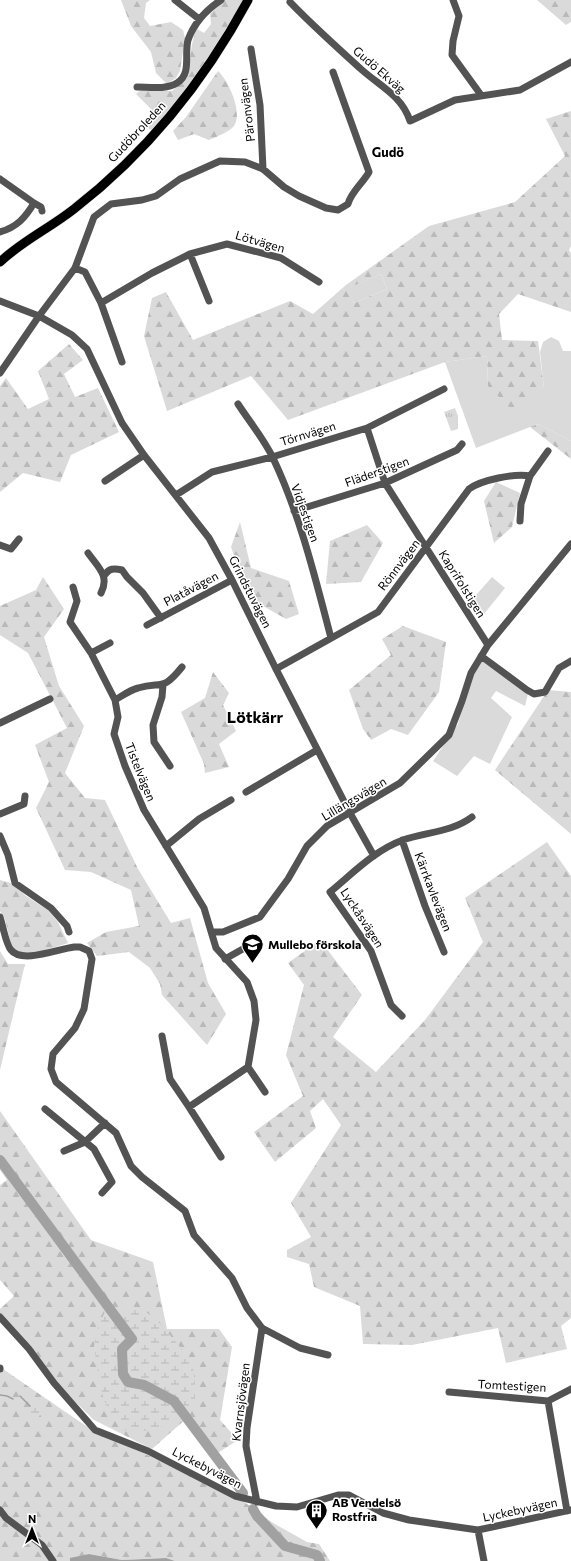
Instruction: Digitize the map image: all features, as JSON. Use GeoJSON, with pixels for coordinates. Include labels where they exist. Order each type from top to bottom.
{"type":"FeatureCollection","features":[{"type":"Feature","properties":{"kind":"main road","name":"Gudöbroleden"},"geometry":{"type":"LineString","coordinates":[[0,262],[13,250],[74,209],[138,151],[172,114],[208,65],[248,0]]}},
{"type":"Feature","properties":{"kind":"main road","name":"Gudöbroleden"},"geometry":{"type":"LineString","coordinates":[[0,255],[13,250]]}},
{"type":"Feature","properties":{"kind":"street"},"geometry":{"type":"LineString","coordinates":[[175,0],[199,19]]}},
{"type":"Feature","properties":{"kind":"street"},"geometry":{"type":"LineString","coordinates":[[137,87],[164,87],[177,83],[186,71],[188,42],[199,19],[221,0]]}},
{"type":"Feature","properties":{"kind":"street"},"geometry":{"type":"LineString","coordinates":[[453,0],[460,16],[453,41],[452,55],[482,95]]}},
{"type":"Feature","properties":{"kind":"street","name":"Gudö Ekväg"},"geometry":{"type":"LineString","coordinates":[[290,2],[307,20],[364,72],[385,86],[407,111],[410,121],[455,100],[520,90],[571,62]]}},
{"type":"Feature","properties":{"kind":"street","name":"Päronvägen"},"geometry":{"type":"LineString","coordinates":[[251,49],[260,105],[263,169]]}},
{"type":"Feature","properties":{"kind":"street"},"geometry":{"type":"LineString","coordinates":[[0,374],[39,316],[75,268],[94,217],[111,204],[142,200],[156,196],[180,179],[220,161],[245,162],[263,169],[284,187],[326,208],[338,210],[348,204],[350,197],[364,181],[369,172],[333,72]]}},
{"type":"Feature","properties":{"kind":"street"},"geometry":{"type":"LineString","coordinates":[[0,179],[41,207],[42,211]]}},
{"type":"Feature","properties":{"kind":"street"},"geometry":{"type":"LineString","coordinates":[[0,232],[16,226],[23,220],[34,203]]}},
{"type":"Feature","properties":{"kind":"street","name":"Lötvägen"},"geometry":{"type":"LineString","coordinates":[[101,303],[152,273],[190,254],[227,244],[281,258],[319,282]]}},
{"type":"Feature","properties":{"kind":"street"},"geometry":{"type":"LineString","coordinates":[[190,254],[209,301]]}},
{"type":"Feature","properties":{"kind":"street"},"geometry":{"type":"LineString","coordinates":[[75,268],[85,272],[101,303],[122,362]]}},
{"type":"Feature","properties":{"kind":"street","name":"Grindstuvägen"},"geometry":{"type":"LineString","coordinates":[[0,301],[39,316],[72,335],[87,349],[122,423],[144,455],[209,538],[232,580],[317,750],[374,856]]}},
{"type":"Feature","properties":{"kind":"street","name":"Törnvägen"},"geometry":{"type":"LineString","coordinates":[[176,495],[212,472],[272,457],[367,428],[444,389]]}},
{"type":"Feature","properties":{"kind":"street","name":"Vidjestigen"},"geometry":{"type":"LineString","coordinates":[[238,404],[272,457],[294,511],[309,555],[331,638]]}},
{"type":"Feature","properties":{"kind":"street","name":"Kaprifolstigen"},"geometry":{"type":"LineString","coordinates":[[367,428],[385,483],[488,645]]}},
{"type":"Feature","properties":{"kind":"street","name":"Fläderstigen"},"geometry":{"type":"LineString","coordinates":[[294,511],[385,483],[457,450],[462,444]]}},
{"type":"Feature","properties":{"kind":"street"},"geometry":{"type":"LineString","coordinates":[[520,521],[521,504],[530,476],[548,451]]}},
{"type":"Feature","properties":{"kind":"street"},"geometry":{"type":"LineString","coordinates":[[105,480],[144,455]]}},
{"type":"Feature","properties":{"kind":"street","name":"Rönnvägen"},"geometry":{"type":"LineString","coordinates":[[276,669],[378,612],[469,489],[474,485],[521,474],[530,476]]}},
{"type":"Feature","properties":{"kind":"street"},"geometry":{"type":"LineString","coordinates":[[0,545],[11,549],[19,539]]}},
{"type":"Feature","properties":{"kind":"street","name":"Lillängsvägen"},"geometry":{"type":"LineString","coordinates":[[212,932],[223,932],[260,917],[288,879],[307,846],[327,826],[400,783],[449,735],[471,673],[488,645],[571,544]]}},
{"type":"Feature","properties":{"kind":"street"},"geometry":{"type":"LineString","coordinates":[[88,553],[104,576],[105,585],[101,593]]}},
{"type":"Feature","properties":{"kind":"street","name":"Platåvägen"},"geometry":{"type":"LineString","coordinates":[[104,576],[106,572],[112,569],[122,570],[143,593],[160,618]]}},
{"type":"Feature","properties":{"kind":"street","name":"Platåvägen"},"geometry":{"type":"LineString","coordinates":[[147,625],[232,580]]}},
{"type":"Feature","properties":{"kind":"street","name":"Tistelvägen"},"geometry":{"type":"LineString","coordinates":[[73,587],[77,601],[70,622],[91,653],[115,700],[118,716],[114,734],[125,766],[144,810],[204,908],[216,948],[247,982],[254,1000],[256,1020],[248,1067]]}},
{"type":"Feature","properties":{"kind":"street"},"geometry":{"type":"LineString","coordinates":[[91,653],[110,643]]}},
{"type":"Feature","properties":{"kind":"street"},"geometry":{"type":"LineString","coordinates":[[481,656],[534,694],[545,692],[559,668],[571,661]]}},
{"type":"Feature","properties":{"kind":"street"},"geometry":{"type":"LineString","coordinates":[[115,700],[138,688],[163,685],[173,678],[182,667]]}},
{"type":"Feature","properties":{"kind":"street","name":"Tistelvägen"},"geometry":{"type":"LineString","coordinates":[[163,685],[162,697],[153,725],[154,742],[170,766]]}},
{"type":"Feature","properties":{"kind":"street"},"geometry":{"type":"LineString","coordinates":[[0,723],[50,699]]}},
{"type":"Feature","properties":{"kind":"street"},"geometry":{"type":"LineString","coordinates":[[246,792],[317,750]]}},
{"type":"Feature","properties":{"kind":"street"},"geometry":{"type":"LineString","coordinates":[[0,814],[24,804],[25,796]]}},
{"type":"Feature","properties":{"kind":"street"},"geometry":{"type":"LineString","coordinates":[[166,846],[199,819],[231,800]]}},
{"type":"Feature","properties":{"kind":"street","name":"Lyckåsvägen"},"geometry":{"type":"LineString","coordinates":[[402,1016],[391,1005],[371,951],[330,892],[374,856],[402,840],[462,825],[472,817]]}},
{"type":"Feature","properties":{"kind":"street"},"geometry":{"type":"LineString","coordinates":[[0,836],[8,855],[15,883],[50,908],[66,926],[69,932]]}},
{"type":"Feature","properties":{"kind":"street","name":"Kärrkavlevägen"},"geometry":{"type":"LineString","coordinates":[[402,840],[425,906],[444,952]]}},
{"type":"Feature","properties":{"kind":"street"},"geometry":{"type":"LineString","coordinates":[[0,917],[10,949],[16,956],[27,957],[80,947],[89,951],[92,959],[84,1009],[75,1028],[53,1054],[51,1069],[56,1082],[116,1133],[131,1166],[142,1177],[185,1211],[194,1235],[232,1278],[247,1308],[262,1328],[300,1348],[328,1355]]}},
{"type":"Feature","properties":{"kind":"street"},"geometry":{"type":"LineString","coordinates":[[225,959],[257,940]]}},
{"type":"Feature","properties":{"kind":"street"},"geometry":{"type":"LineString","coordinates":[[162,1036],[170,1079],[221,1157]]}},
{"type":"Feature","properties":{"kind":"street"},"geometry":{"type":"LineString","coordinates":[[189,1107],[248,1067],[265,1092]]}},
{"type":"Feature","properties":{"kind":"street"},"geometry":{"type":"LineString","coordinates":[[45,1109],[94,1149],[112,1182],[102,1193]]}},
{"type":"Feature","properties":{"kind":"street"},"geometry":{"type":"LineString","coordinates":[[64,1151],[86,1142],[105,1123]]}},
{"type":"Feature","properties":{"kind":"street","name":"Lyckebyvägen"},"geometry":{"type":"LineString","coordinates":[[0,1317],[29,1349],[54,1383],[95,1430],[148,1451],[235,1496],[276,1506],[297,1507],[338,1495],[349,1495],[383,1513],[409,1520],[478,1530],[569,1510]]}},
{"type":"Feature","properties":{"kind":"street","name":"Kvarnsjövägen"},"geometry":{"type":"LineString","coordinates":[[258,1502],[246,1446],[247,1428],[262,1328]]}},
{"type":"Feature","properties":{"kind":"street","name":"Tomtestigen"},"geometry":{"type":"LineString","coordinates":[[449,1392],[548,1401],[571,1389]]}},
{"type":"Feature","properties":{"kind":"street"},"geometry":{"type":"LineString","coordinates":[[548,1401],[569,1510]]}},
{"type":"Feature","properties":{"kind":"street"},"geometry":{"type":"LineString","coordinates":[[0,1510],[6,1518],[42,1545],[53,1561]]}},
{"type":"Feature","properties":{"kind":"street"},"geometry":{"type":"LineString","coordinates":[[478,1530],[484,1561]]}},
{"type":"Feature","properties":{"kind":"green space"},"geometry":{"type":"Polygon","coordinates":[[[121,0],[150,0],[146,3],[144,18],[150,26],[171,22],[183,30],[185,38],[180,71],[176,78],[167,84],[156,73],[151,52],[131,26],[121,0]]]}},
{"type":"Feature","properties":{"kind":"green space"},"geometry":{"type":"Polygon","coordinates":[[[224,0],[243,0],[201,68],[177,100],[151,130],[144,125],[152,110],[136,94],[141,90],[172,91],[180,84],[188,69],[197,29],[204,33],[211,24],[210,14],[224,0]]]}},
{"type":"Feature","properties":{"kind":"green space"},"geometry":{"type":"Polygon","coordinates":[[[537,0],[571,0],[571,22],[566,25],[537,0]]]}},
{"type":"Feature","properties":{"kind":"green space"},"geometry":{"type":"Polygon","coordinates":[[[218,71],[234,97],[237,113],[234,126],[226,132],[209,140],[194,134],[178,140],[173,131],[186,117],[218,71]]]}},
{"type":"Feature","properties":{"kind":"green space"},"geometry":{"type":"Polygon","coordinates":[[[571,111],[571,246],[569,250],[571,253],[571,312],[518,294],[499,314],[502,340],[538,341],[544,388],[511,409],[488,386],[487,356],[445,362],[288,420],[251,376],[167,411],[144,336],[152,298],[166,292],[193,340],[290,301],[313,314],[346,285],[429,226],[515,202],[565,156],[546,119],[571,111]],[[381,274],[348,288],[354,303],[387,289],[381,274]]]}},
{"type":"Feature","properties":{"kind":"green space"},"geometry":{"type":"Polygon","coordinates":[[[381,274],[387,289],[354,303],[347,288],[381,274]]]}},
{"type":"Feature","properties":{"kind":"green space"},"geometry":{"type":"Polygon","coordinates":[[[551,337],[559,341],[563,351],[571,351],[571,441],[538,424],[476,448],[445,362],[487,356],[488,386],[544,388],[540,352],[543,342],[551,337]]]}},
{"type":"Feature","properties":{"kind":"green space"},"geometry":{"type":"Polygon","coordinates":[[[69,344],[83,360],[64,374],[75,397],[98,388],[119,432],[71,455],[60,482],[23,473],[0,492],[0,386],[6,378],[28,409],[49,399],[38,371],[69,344]]]}},
{"type":"Feature","properties":{"kind":"green space"},"geometry":{"type":"Polygon","coordinates":[[[455,408],[458,416],[458,429],[451,431],[444,412],[455,408]]]}},
{"type":"Feature","properties":{"kind":"green space"},"geometry":{"type":"Polygon","coordinates":[[[538,424],[571,441],[571,459],[530,427],[538,424]]]}},
{"type":"Feature","properties":{"kind":"green space"},"geometry":{"type":"Polygon","coordinates":[[[496,482],[520,493],[512,527],[494,543],[484,501],[496,482]]]}},
{"type":"Feature","properties":{"kind":"green space"},"geometry":{"type":"Polygon","coordinates":[[[240,522],[251,568],[289,581],[299,614],[286,619],[249,598],[231,547],[240,522]]]}},
{"type":"Feature","properties":{"kind":"green space"},"geometry":{"type":"Polygon","coordinates":[[[367,525],[383,543],[361,582],[326,584],[330,541],[367,525]]]}},
{"type":"Feature","properties":{"kind":"green space"},"geometry":{"type":"Polygon","coordinates":[[[43,577],[64,609],[44,637],[59,686],[84,726],[65,773],[85,798],[105,800],[138,869],[171,923],[190,918],[208,983],[226,1014],[207,1045],[162,995],[160,984],[150,968],[129,952],[97,956],[87,943],[106,932],[139,926],[131,890],[91,872],[65,870],[36,808],[49,782],[35,745],[67,728],[28,653],[0,635],[0,606],[36,590],[43,577]]]}},
{"type":"Feature","properties":{"kind":"green space"},"geometry":{"type":"Polygon","coordinates":[[[492,577],[505,588],[484,614],[470,602],[492,577]]]}},
{"type":"Feature","properties":{"kind":"green space"},"geometry":{"type":"Polygon","coordinates":[[[403,626],[446,642],[439,692],[408,735],[391,729],[371,740],[363,729],[349,690],[391,655],[382,639],[403,626]]]}},
{"type":"Feature","properties":{"kind":"green space"},"geometry":{"type":"Polygon","coordinates":[[[482,661],[528,694],[525,706],[496,691],[491,698],[512,717],[490,764],[474,756],[457,776],[433,761],[458,724],[470,680],[482,661]]]}},
{"type":"Feature","properties":{"kind":"green space"},"geometry":{"type":"Polygon","coordinates":[[[213,672],[229,693],[223,705],[236,731],[219,744],[229,767],[205,773],[204,764],[181,712],[205,698],[213,672]]]}},
{"type":"Feature","properties":{"kind":"green space"},"geometry":{"type":"Polygon","coordinates":[[[548,690],[571,692],[571,834],[495,770],[548,690]]]}},
{"type":"Feature","properties":{"kind":"green space"},"geometry":{"type":"Polygon","coordinates":[[[547,842],[571,876],[571,1318],[561,1326],[567,1349],[506,1363],[498,1328],[412,1345],[363,1344],[360,1306],[314,1287],[309,1264],[287,1257],[287,1250],[311,1237],[291,1203],[341,1125],[323,1099],[310,1111],[316,1128],[275,1162],[254,1132],[303,1096],[286,1055],[304,985],[288,963],[320,940],[362,995],[333,1037],[376,1072],[425,1020],[483,942],[465,898],[547,842]]]}},
{"type":"Feature","properties":{"kind":"green space"},"geometry":{"type":"Polygon","coordinates":[[[0,880],[14,884],[26,896],[48,910],[58,922],[68,943],[32,953],[18,952],[12,949],[5,919],[0,911],[0,880]]]}},
{"type":"Feature","properties":{"kind":"green space"},"geometry":{"type":"Polygon","coordinates":[[[0,951],[8,964],[25,964],[0,1070],[0,951]]]}},
{"type":"Feature","properties":{"kind":"green space"},"geometry":{"type":"Polygon","coordinates":[[[0,1111],[91,1240],[153,1262],[167,1329],[219,1329],[232,1347],[220,1420],[238,1440],[216,1454],[187,1418],[152,1449],[94,1420],[55,1382],[31,1348],[0,1313],[0,1309],[14,1296],[0,1280],[0,1185],[7,1180],[0,1170],[0,1111]]]}},
{"type":"Feature","properties":{"kind":"green space"},"geometry":{"type":"Polygon","coordinates":[[[107,1306],[146,1312],[157,1320],[192,1361],[195,1383],[195,1404],[184,1415],[155,1430],[127,1432],[111,1416],[103,1398],[94,1346],[98,1328],[107,1306]]]}},
{"type":"Feature","properties":{"kind":"green space"},"geometry":{"type":"Polygon","coordinates":[[[0,1367],[89,1428],[236,1496],[273,1523],[307,1542],[319,1544],[330,1561],[175,1561],[166,1558],[122,1560],[89,1554],[70,1559],[70,1561],[0,1561],[0,1367]]]}},
{"type":"Feature","properties":{"kind":"green space"},"geometry":{"type":"Polygon","coordinates":[[[35,1405],[40,1408],[41,1414],[36,1420],[29,1415],[28,1410],[35,1405]]]}},
{"type":"Feature","properties":{"kind":"shaded area"},"geometry":{"type":"Polygon","coordinates":[[[89,1554],[122,1560],[166,1558],[175,1561],[70,1561],[70,1558],[89,1554]]]}},
{"type":"Feature","properties":{"kind":"waterway"},"geometry":{"type":"LineString","coordinates":[[0,1160],[132,1339],[122,1349],[123,1374],[128,1382],[144,1385],[174,1401],[243,1493]]}},
{"type":"Feature","properties":{"kind":"waterway"},"geometry":{"type":"LineString","coordinates":[[0,1395],[13,1399]]}},
{"type":"Feature","properties":{"kind":"waterway"},"geometry":{"type":"LineString","coordinates":[[20,1396],[30,1406]]}},
{"type":"Feature","properties":{"kind":"waterway"},"geometry":{"type":"LineString","coordinates":[[253,1509],[257,1516],[285,1546],[317,1555],[320,1561]]}},
{"type":"Feature","properties":{"kind":"place","name":"Mullebo förskola"},"geometry":{"type":"Point","coordinates":[253,964]}},
{"type":"Feature","properties":{"kind":"place","name":"AB Vendelsö Rostfria"},"geometry":{"type":"Point","coordinates":[316,1530]}},
{"type":"Feature","properties":{"kind":"district","name":"Gudö"},"geometry":{"type":"Point","coordinates":[388,152]}},
{"type":"Feature","properties":{"kind":"district","name":"Lötkärr"},"geometry":{"type":"Point","coordinates":[255,717]}}]}
